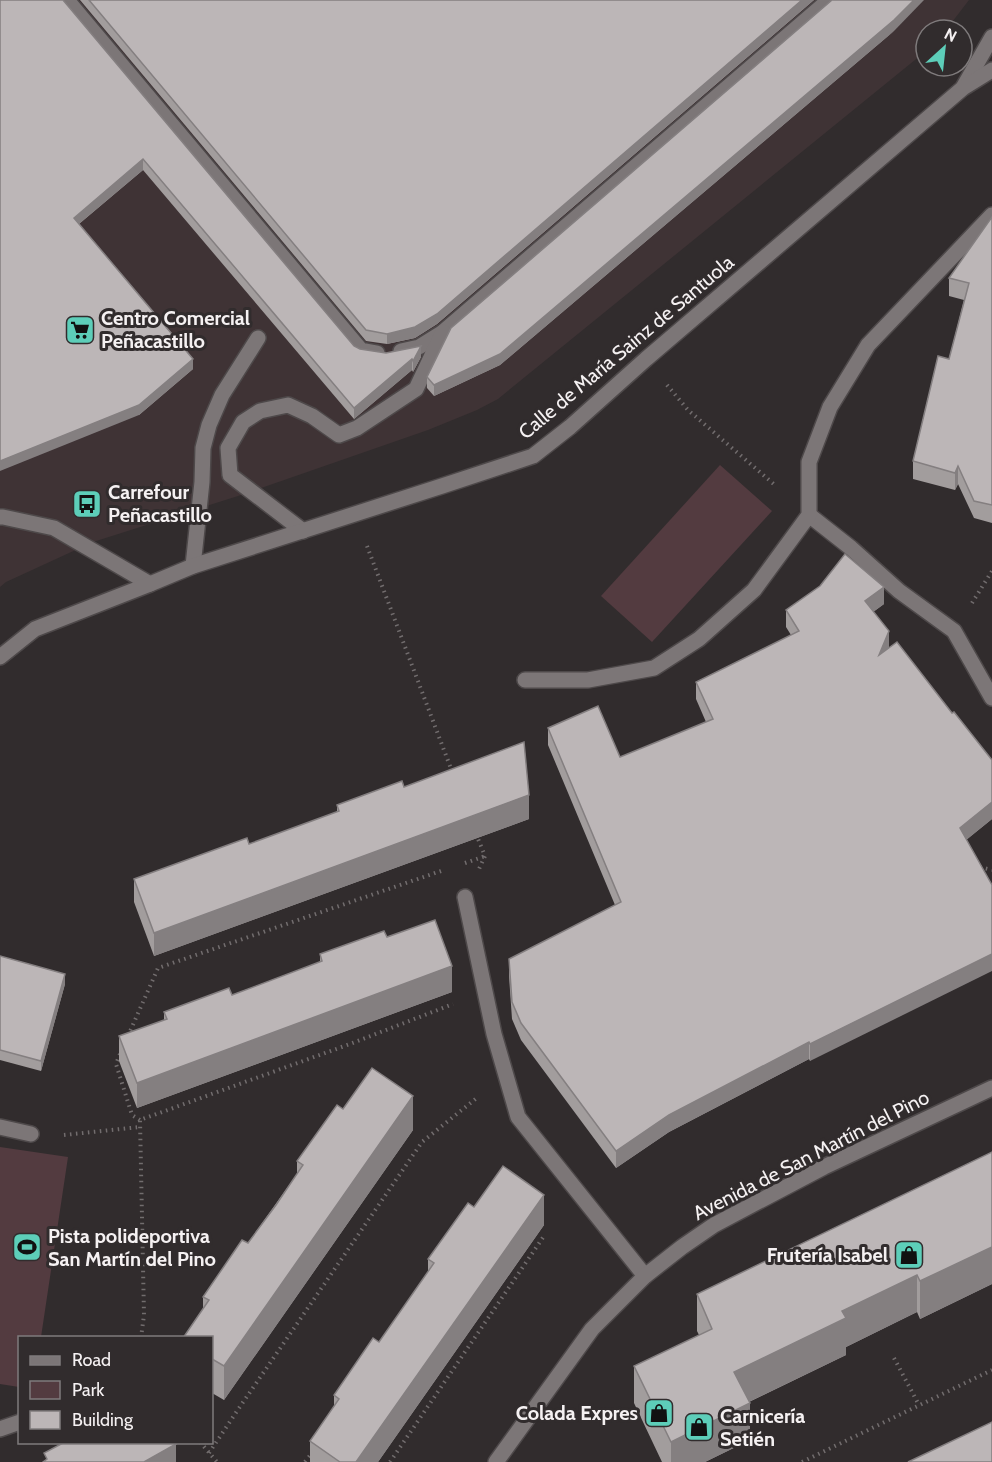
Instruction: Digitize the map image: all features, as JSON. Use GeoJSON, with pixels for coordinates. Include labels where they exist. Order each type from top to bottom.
{"type":"FeatureCollection","features":[{"type":"Feature","properties":{"kind":"street"},"geometry":{"type":"LineString","coordinates":[[67,0],[361,350],[387,354],[419,347],[443,332],[829,0]]}},
{"type":"Feature","properties":{"kind":"street","name":"Calle de María Sainz de Santuola"},"geometry":{"type":"LineString","coordinates":[[963,88],[992,37]]}},
{"type":"Feature","properties":{"kind":"street","name":"Calle de María Sainz de Santuola"},"geometry":{"type":"LineString","coordinates":[[0,657],[35,629],[193,566],[533,456],[570,427],[646,359],[963,88],[992,70]]}},
{"type":"Feature","properties":{"kind":"street"},"geometry":{"type":"LineString","coordinates":[[525,680],[588,680],[654,668],[699,639],[754,590],[809,515],[809,462],[830,407],[868,345],[992,215]]}},
{"type":"Feature","properties":{"kind":"street"},"geometry":{"type":"LineString","coordinates":[[303,531],[230,475],[228,448],[243,422],[260,411],[288,405],[312,416],[339,435],[357,428],[416,389],[443,332]]}},
{"type":"Feature","properties":{"kind":"street"},"geometry":{"type":"LineString","coordinates":[[193,566],[202,482],[203,448],[209,425],[222,395],[258,338]]}},
{"type":"Feature","properties":{"kind":"street"},"geometry":{"type":"LineString","coordinates":[[809,515],[851,548],[899,591],[954,631],[992,698]]}},
{"type":"Feature","properties":{"kind":"street"},"geometry":{"type":"LineString","coordinates":[[0,518],[54,528],[150,584]]}},
{"type":"Feature","properties":{"kind":"street"},"geometry":{"type":"LineString","coordinates":[[465,897],[494,1034],[518,1117],[645,1276]]}},
{"type":"Feature","properties":{"kind":"street","name":"Avenida de San Martín del Pino"},"geometry":{"type":"LineString","coordinates":[[496,1462],[592,1329],[645,1276],[682,1247],[714,1225],[824,1167],[992,1088]]}},
{"type":"Feature","properties":{"kind":"street"},"geometry":{"type":"LineString","coordinates":[[0,1127],[31,1134]]}},
{"type":"Feature","properties":{"kind":"street"},"geometry":{"type":"LineString","coordinates":[[0,1430],[18,1423]]}},
{"type":"Feature","properties":{"kind":"path"},"geometry":{"type":"LineString","coordinates":[[646,359],[688,410],[809,515]]}},
{"type":"Feature","properties":{"kind":"path"},"geometry":{"type":"LineString","coordinates":[[355,514],[456,780]]}},
{"type":"Feature","properties":{"kind":"path"},"geometry":{"type":"LineString","coordinates":[[465,897],[485,856],[472,824]]}},
{"type":"Feature","properties":{"kind":"path"},"geometry":{"type":"LineString","coordinates":[[462,864],[485,856]]}},
{"type":"Feature","properties":{"kind":"path"},"geometry":{"type":"LineString","coordinates":[[971,860],[980,867],[992,870]]}},
{"type":"Feature","properties":{"kind":"path"},"geometry":{"type":"LineString","coordinates":[[125,1043],[158,968],[451,868]]}},
{"type":"Feature","properties":{"kind":"path"},"geometry":{"type":"LineString","coordinates":[[140,1120],[351,1044],[485,991]]}},
{"type":"Feature","properties":{"kind":"path"},"geometry":{"type":"LineString","coordinates":[[120,1053],[116,1064],[132,1115],[140,1120]]}},
{"type":"Feature","properties":{"kind":"path"},"geometry":{"type":"LineString","coordinates":[[209,1454],[422,1142],[506,1076]]}},
{"type":"Feature","properties":{"kind":"path"},"geometry":{"type":"LineString","coordinates":[[140,1120],[144,1315],[141,1336]]}},
{"type":"Feature","properties":{"kind":"path"},"geometry":{"type":"LineString","coordinates":[[55,1136],[140,1127]]}},
{"type":"Feature","properties":{"kind":"path"},"geometry":{"type":"LineString","coordinates":[[390,1462],[544,1236]]}},
{"type":"Feature","properties":{"kind":"path"},"geometry":{"type":"LineString","coordinates":[[894,1358],[919,1406]]}},
{"type":"Feature","properties":{"kind":"path"},"geometry":{"type":"LineString","coordinates":[[802,1462],[992,1370]]}},
{"type":"Feature","properties":{"kind":"path"},"geometry":{"type":"LineString","coordinates":[[201,1444],[217,1462]]}},
{"type":"Feature","properties":{"kind":"path"},"geometry":{"type":"LineString","coordinates":[[305,1462],[312,1452]]}},
{"type":"Feature","properties":{"kind":"shaded area","name":"Carrefour Peñacastillo"},"geometry":{"type":"Polygon","coordinates":[[[0,0],[969,0],[955,18],[914,18],[914,61],[498,399],[428,430],[238,496],[93,542],[6,582],[0,587],[0,0]]]}},
{"type":"Feature","properties":{"kind":"green space"},"geometry":{"type":"Polygon","coordinates":[[[720,465],[772,511],[652,642],[601,596],[720,465]]]}},
{"type":"Feature","properties":{"kind":"green space","name":"Pista polideportiva San Martín del Pino"},"geometry":{"type":"Polygon","coordinates":[[[0,1147],[68,1157],[41,1336],[18,1336],[18,1387],[0,1384],[0,1147]]]}},
{"type":"Feature","properties":{"kind":"building"},"geometry":{"type":"Polygon","coordinates":[[[0,0],[63,0],[354,346],[386,353],[421,346],[413,361],[412,359],[354,408],[143,159],[74,218],[193,359],[139,405],[0,461],[0,0]]]}},
{"type":"Feature","properties":{"kind":"building"},"geometry":{"type":"Polygon","coordinates":[[[89,0],[802,0],[437,314],[415,327],[387,334],[366,330],[89,0]]]}},
{"type":"Feature","properties":{"kind":"building"},"geometry":{"type":"Polygon","coordinates":[[[832,0],[914,0],[894,20],[500,354],[434,385],[427,377],[451,328],[832,0]]]}},
{"type":"Feature","properties":{"kind":"building"},"geometry":{"type":"Polygon","coordinates":[[[992,217],[992,505],[974,501],[958,466],[955,473],[913,461],[938,356],[949,359],[969,283],[949,278],[992,217]]]}},
{"type":"Feature","properties":{"kind":"building"},"geometry":{"type":"Polygon","coordinates":[[[845,554],[884,587],[865,601],[889,631],[879,655],[897,642],[992,760],[992,802],[960,828],[992,885],[992,954],[810,1044],[809,1042],[669,1115],[616,1151],[521,1023],[512,1002],[509,959],[621,902],[548,728],[598,706],[620,757],[713,719],[696,682],[799,631],[786,610],[820,586],[845,554]]]}},
{"type":"Feature","properties":{"kind":"building"},"geometry":{"type":"Polygon","coordinates":[[[524,742],[529,795],[154,933],[134,879],[247,838],[249,844],[339,811],[337,805],[402,781],[404,787],[524,742]]]}},
{"type":"Feature","properties":{"kind":"building"},"geometry":{"type":"Polygon","coordinates":[[[435,920],[452,966],[137,1083],[119,1036],[167,1019],[164,1012],[229,988],[232,995],[322,961],[320,954],[384,931],[387,937],[435,920]]]}},
{"type":"Feature","properties":{"kind":"building"},"geometry":{"type":"Polygon","coordinates":[[[0,956],[65,974],[41,1061],[0,1050],[0,956]]]}},
{"type":"Feature","properties":{"kind":"building"},"geometry":{"type":"Polygon","coordinates":[[[372,1068],[413,1096],[224,1366],[213,1360],[213,1336],[184,1336],[209,1300],[203,1297],[242,1240],[248,1243],[303,1165],[297,1161],[337,1105],[343,1109],[372,1068]]]}},
{"type":"Feature","properties":{"kind":"building"},"geometry":{"type":"Polygon","coordinates":[[[992,1152],[992,1247],[920,1281],[917,1275],[842,1311],[846,1318],[734,1372],[750,1403],[671,1442],[634,1366],[712,1329],[697,1294],[992,1152]]]}},
{"type":"Feature","properties":{"kind":"building"},"geometry":{"type":"Polygon","coordinates":[[[503,1166],[544,1195],[356,1462],[340,1462],[310,1441],[339,1399],[334,1395],[373,1338],[379,1342],[434,1263],[428,1259],[468,1203],[474,1207],[503,1166]]]}},
{"type":"Feature","properties":{"kind":"building"},"geometry":{"type":"Polygon","coordinates":[[[992,1422],[992,1462],[908,1462],[992,1422]]]}},
{"type":"Feature","properties":{"kind":"building"},"geometry":{"type":"Polygon","coordinates":[[[61,1444],[176,1444],[144,1462],[43,1462],[47,1459],[44,1453],[61,1444]]]}},
{"type":"Feature","properties":{"kind":"place","name":"Centro Comercial Peñacastillo"},"geometry":{"type":"Point","coordinates":[80,330]}},
{"type":"Feature","properties":{"kind":"place","name":"Carrefour Peñacastillo"},"geometry":{"type":"Point","coordinates":[87,504]}},
{"type":"Feature","properties":{"kind":"place","name":"Pista polideportiva San Martín del Pino"},"geometry":{"type":"Point","coordinates":[27,1247]}},
{"type":"Feature","properties":{"kind":"place","name":"Frutería Isabel"},"geometry":{"type":"Point","coordinates":[909,1255]}},
{"type":"Feature","properties":{"kind":"place","name":"Colada Expres"},"geometry":{"type":"Point","coordinates":[659,1413]}},
{"type":"Feature","properties":{"kind":"place","name":"Carnicería Setién"},"geometry":{"type":"Point","coordinates":[699,1427]}}]}
